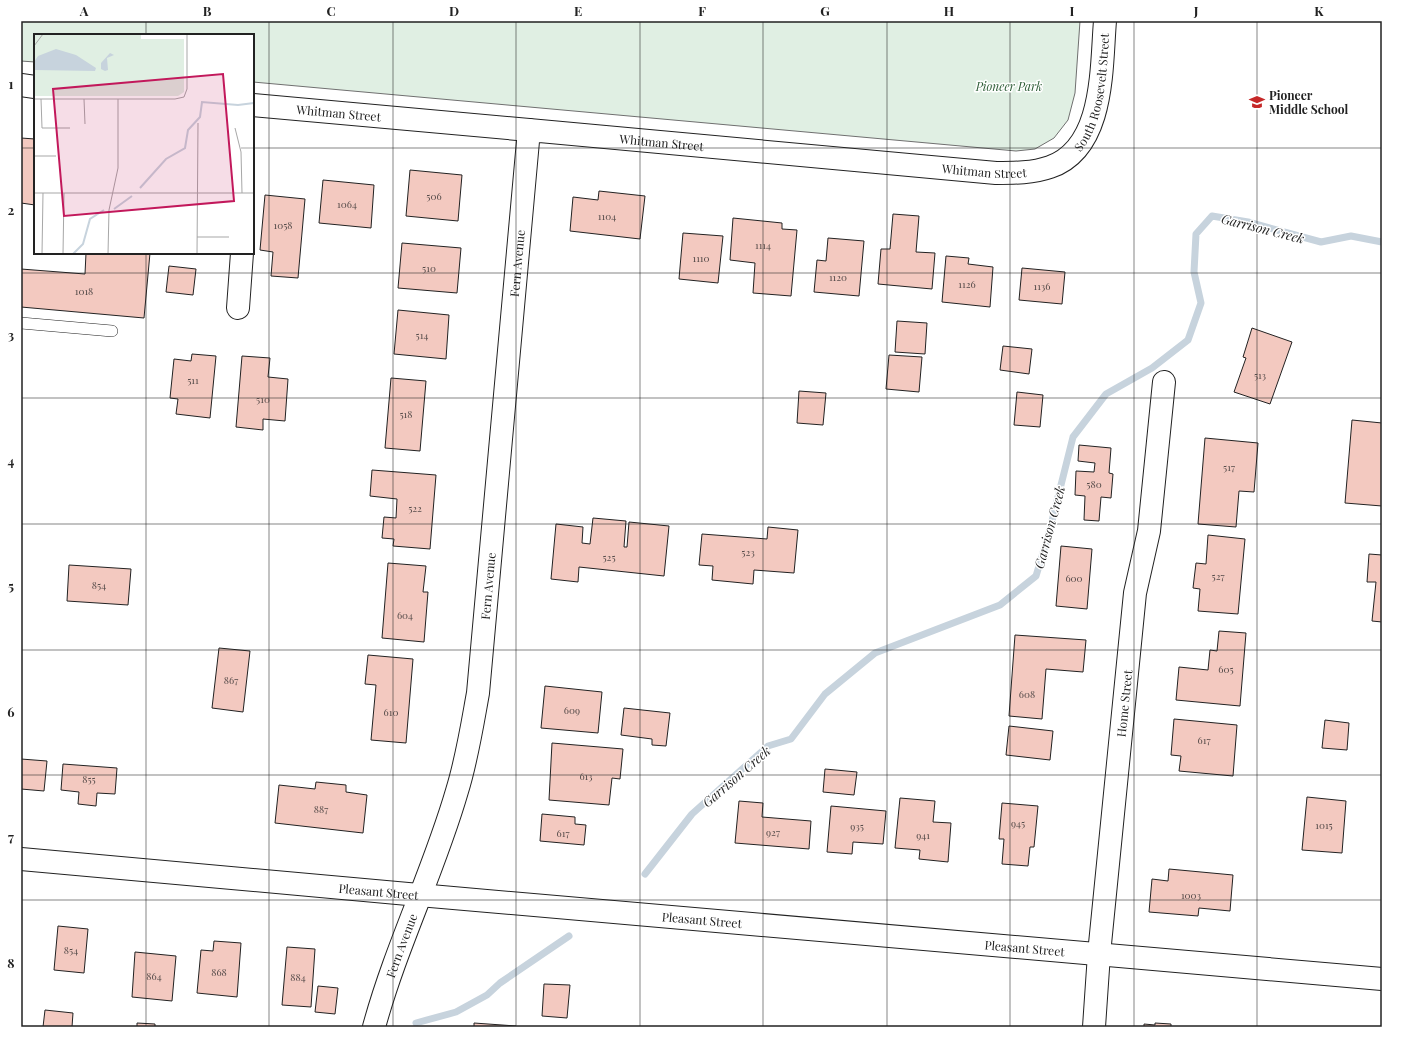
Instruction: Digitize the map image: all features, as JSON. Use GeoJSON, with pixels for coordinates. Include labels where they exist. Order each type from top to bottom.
{"type":"FeatureCollection","features":[{"type":"Feature","properties":{"kind":"main road","name":"South Roosevelt Street"},"geometry":{"type":"LineString","coordinates":[[1067,158],[1086,136],[1094,117],[1098,98],[1105,21]]}},
{"type":"Feature","properties":{"kind":"main road"},"geometry":{"type":"LineString","coordinates":[[21,85],[34,87]]}},
{"type":"Feature","properties":{"kind":"main road","name":"Whitman Street"},"geometry":{"type":"LineString","coordinates":[[254,106],[996,173],[1034,171],[1052,166],[1067,158]]}},
{"type":"Feature","properties":{"kind":"main road","name":"Fern Avenue"},"geometry":{"type":"LineString","coordinates":[[374,1027],[385,988],[457,791],[471,732],[478,693],[529,130]]}},
{"type":"Feature","properties":{"kind":"main road"},"geometry":{"type":"LineString","coordinates":[[238,308],[242,254]]}},
{"type":"Feature","properties":{"kind":"main road","name":"Home Street"},"geometry":{"type":"LineString","coordinates":[[1094,1027],[1099,954],[1136,593],[1149,531],[1164,382]]}},
{"type":"Feature","properties":{"kind":"main road","name":"Pleasant Street"},"geometry":{"type":"LineString","coordinates":[[21,859],[1382,979]]}},
{"type":"Feature","properties":{"kind":"lane"},"geometry":{"type":"LineString","coordinates":[[21,323],[112,331]]}},
{"type":"Feature","properties":{"kind":"green space","name":"Pioneer Park"},"geometry":{"type":"Polygon","coordinates":[[[21,21],[1080,21],[1075,93],[1068,120],[1054,138],[1035,149],[1016,151],[254,82],[254,34],[34,34],[34,62],[21,61],[21,21]]]}},
{"type":"Feature","properties":{"kind":"building"},"geometry":{"type":"Polygon","coordinates":[[[21,138],[34,139],[34,205],[21,203],[21,138]]]}},
{"type":"Feature","properties":{"kind":"building"},"geometry":{"type":"Polygon","coordinates":[[[410,170],[462,175],[458,221],[406,216],[410,170]]]}},
{"type":"Feature","properties":{"kind":"building"},"geometry":{"type":"Polygon","coordinates":[[[323,180],[374,185],[371,228],[319,223],[323,180]]]}},
{"type":"Feature","properties":{"kind":"building"},"geometry":{"type":"Polygon","coordinates":[[[599,191],[645,196],[640,239],[570,231],[573,197],[598,200],[599,191]]]}},
{"type":"Feature","properties":{"kind":"building"},"geometry":{"type":"Polygon","coordinates":[[[265,195],[305,199],[298,278],[271,276],[273,252],[260,250],[265,195]]]}},
{"type":"Feature","properties":{"kind":"building"},"geometry":{"type":"Polygon","coordinates":[[[893,214],[919,216],[916,252],[935,253],[932,289],[878,284],[881,249],[890,249],[893,214]]]}},
{"type":"Feature","properties":{"kind":"building"},"geometry":{"type":"Polygon","coordinates":[[[733,218],[782,223],[782,229],[797,230],[791,296],[753,293],[755,263],[730,260],[733,218]]]}},
{"type":"Feature","properties":{"kind":"building"},"geometry":{"type":"Polygon","coordinates":[[[683,233],[723,236],[718,283],[679,279],[683,233]]]}},
{"type":"Feature","properties":{"kind":"building"},"geometry":{"type":"Polygon","coordinates":[[[828,238],[864,241],[859,296],[814,292],[817,260],[826,261],[828,238]]]}},
{"type":"Feature","properties":{"kind":"building"},"geometry":{"type":"Polygon","coordinates":[[[402,243],[461,248],[457,293],[398,288],[402,243]]]}},
{"type":"Feature","properties":{"kind":"building"},"geometry":{"type":"Polygon","coordinates":[[[86,254],[150,254],[144,318],[21,307],[21,269],[85,274],[86,254]]]}},
{"type":"Feature","properties":{"kind":"building"},"geometry":{"type":"Polygon","coordinates":[[[946,256],[969,258],[968,264],[993,267],[990,307],[942,302],[946,256]]]}},
{"type":"Feature","properties":{"kind":"building"},"geometry":{"type":"Polygon","coordinates":[[[169,266],[196,269],[193,295],[166,292],[169,266]]]}},
{"type":"Feature","properties":{"kind":"building"},"geometry":{"type":"Polygon","coordinates":[[[1022,268],[1065,272],[1062,304],[1019,300],[1022,268]]]}},
{"type":"Feature","properties":{"kind":"building"},"geometry":{"type":"Polygon","coordinates":[[[398,310],[449,315],[446,359],[394,354],[398,310]]]}},
{"type":"Feature","properties":{"kind":"building"},"geometry":{"type":"Polygon","coordinates":[[[897,321],[927,323],[925,354],[895,352],[897,321]]]}},
{"type":"Feature","properties":{"kind":"building"},"geometry":{"type":"Polygon","coordinates":[[[1252,328],[1292,342],[1270,404],[1234,392],[1246,358],[1243,357],[1252,328]]]}},
{"type":"Feature","properties":{"kind":"building"},"geometry":{"type":"Polygon","coordinates":[[[1003,346],[1032,349],[1029,374],[1000,370],[1003,346]]]}},
{"type":"Feature","properties":{"kind":"building"},"geometry":{"type":"Polygon","coordinates":[[[192,354],[216,356],[210,418],[176,414],[178,399],[170,398],[174,359],[191,361],[192,354]]]}},
{"type":"Feature","properties":{"kind":"building"},"geometry":{"type":"Polygon","coordinates":[[[889,355],[922,357],[919,392],[886,389],[889,355]]]}},
{"type":"Feature","properties":{"kind":"building"},"geometry":{"type":"Polygon","coordinates":[[[242,356],[270,358],[268,377],[288,379],[285,421],[263,419],[263,430],[236,427],[242,356]]]}},
{"type":"Feature","properties":{"kind":"building"},"geometry":{"type":"Polygon","coordinates":[[[391,378],[426,381],[420,451],[385,448],[391,378]]]}},
{"type":"Feature","properties":{"kind":"building"},"geometry":{"type":"Polygon","coordinates":[[[799,391],[826,393],[823,425],[797,423],[799,391]]]}},
{"type":"Feature","properties":{"kind":"building"},"geometry":{"type":"Polygon","coordinates":[[[1017,392],[1043,395],[1040,427],[1014,425],[1017,392]]]}},
{"type":"Feature","properties":{"kind":"building"},"geometry":{"type":"Polygon","coordinates":[[[1352,420],[1382,423],[1382,506],[1345,503],[1352,420]]]}},
{"type":"Feature","properties":{"kind":"building"},"geometry":{"type":"Polygon","coordinates":[[[1205,438],[1258,443],[1254,492],[1239,491],[1236,527],[1198,524],[1205,438]]]}},
{"type":"Feature","properties":{"kind":"building"},"geometry":{"type":"Polygon","coordinates":[[[1079,445],[1111,448],[1109,473],[1113,474],[1111,498],[1101,497],[1099,521],[1084,520],[1085,496],[1075,495],[1076,471],[1094,472],[1095,463],[1078,461],[1079,445]]]}},
{"type":"Feature","properties":{"kind":"building"},"geometry":{"type":"Polygon","coordinates":[[[372,470],[436,475],[430,549],[393,546],[394,539],[382,538],[384,517],[396,518],[397,499],[370,496],[372,470]]]}},
{"type":"Feature","properties":{"kind":"building"},"geometry":{"type":"Polygon","coordinates":[[[593,518],[626,521],[624,547],[627,547],[629,522],[669,526],[664,576],[579,567],[578,582],[551,579],[556,524],[583,527],[582,543],[590,544],[593,518]]]}},
{"type":"Feature","properties":{"kind":"building"},"geometry":{"type":"Polygon","coordinates":[[[768,527],[798,530],[794,573],[754,570],[753,584],[712,580],[713,566],[699,565],[702,534],[767,539],[768,527]]]}},
{"type":"Feature","properties":{"kind":"building"},"geometry":{"type":"Polygon","coordinates":[[[1208,535],[1245,539],[1238,614],[1198,611],[1200,589],[1193,588],[1196,563],[1206,564],[1208,535]]]}},
{"type":"Feature","properties":{"kind":"building"},"geometry":{"type":"Polygon","coordinates":[[[1061,546],[1092,549],[1087,609],[1056,606],[1061,546]]]}},
{"type":"Feature","properties":{"kind":"building"},"geometry":{"type":"Polygon","coordinates":[[[1369,554],[1382,555],[1382,622],[1372,621],[1376,582],[1367,582],[1369,554]]]}},
{"type":"Feature","properties":{"kind":"building"},"geometry":{"type":"Polygon","coordinates":[[[388,563],[426,566],[423,592],[428,592],[424,642],[382,638],[388,563]]]}},
{"type":"Feature","properties":{"kind":"building"},"geometry":{"type":"Polygon","coordinates":[[[69,565],[131,569],[128,605],[67,601],[69,565]]]}},
{"type":"Feature","properties":{"kind":"building"},"geometry":{"type":"Polygon","coordinates":[[[1219,631],[1246,633],[1240,706],[1176,700],[1179,667],[1208,670],[1210,650],[1217,651],[1219,631]]]}},
{"type":"Feature","properties":{"kind":"building"},"geometry":{"type":"Polygon","coordinates":[[[1015,635],[1086,640],[1083,672],[1046,669],[1042,719],[1009,716],[1015,635]]]}},
{"type":"Feature","properties":{"kind":"building"},"geometry":{"type":"Polygon","coordinates":[[[219,648],[250,651],[243,712],[212,708],[219,648]]]}},
{"type":"Feature","properties":{"kind":"building"},"geometry":{"type":"Polygon","coordinates":[[[368,655],[413,659],[406,743],[371,740],[376,685],[365,684],[368,655]]]}},
{"type":"Feature","properties":{"kind":"building"},"geometry":{"type":"Polygon","coordinates":[[[545,686],[602,692],[598,733],[541,728],[545,686]]]}},
{"type":"Feature","properties":{"kind":"building"},"geometry":{"type":"Polygon","coordinates":[[[624,708],[670,713],[666,746],[652,745],[652,739],[621,735],[624,708]]]}},
{"type":"Feature","properties":{"kind":"building"},"geometry":{"type":"Polygon","coordinates":[[[1174,719],[1237,725],[1233,776],[1179,771],[1181,756],[1171,755],[1174,719]]]}},
{"type":"Feature","properties":{"kind":"building"},"geometry":{"type":"Polygon","coordinates":[[[1325,720],[1349,723],[1347,750],[1322,748],[1325,720]]]}},
{"type":"Feature","properties":{"kind":"building"},"geometry":{"type":"Polygon","coordinates":[[[1009,726],[1053,731],[1050,760],[1006,755],[1009,726]]]}},
{"type":"Feature","properties":{"kind":"building"},"geometry":{"type":"Polygon","coordinates":[[[552,743],[623,749],[620,779],[612,778],[609,805],[549,800],[552,743]]]}},
{"type":"Feature","properties":{"kind":"building"},"geometry":{"type":"Polygon","coordinates":[[[21,759],[47,761],[44,791],[21,789],[21,759]]]}},
{"type":"Feature","properties":{"kind":"building"},"geometry":{"type":"Polygon","coordinates":[[[63,764],[117,768],[115,794],[97,793],[96,806],[78,804],[79,792],[61,790],[63,764]]]}},
{"type":"Feature","properties":{"kind":"building"},"geometry":{"type":"Polygon","coordinates":[[[825,769],[857,772],[854,795],[823,792],[825,769]]]}},
{"type":"Feature","properties":{"kind":"building"},"geometry":{"type":"Polygon","coordinates":[[[316,782],[346,785],[346,792],[367,795],[363,833],[275,823],[279,785],[315,789],[316,782]]]}},
{"type":"Feature","properties":{"kind":"building"},"geometry":{"type":"Polygon","coordinates":[[[1307,797],[1346,801],[1342,853],[1302,850],[1307,797]]]}},
{"type":"Feature","properties":{"kind":"building"},"geometry":{"type":"Polygon","coordinates":[[[900,798],[935,801],[933,822],[951,823],[948,862],[919,859],[920,850],[895,848],[900,798]]]}},
{"type":"Feature","properties":{"kind":"building"},"geometry":{"type":"Polygon","coordinates":[[[739,801],[763,803],[762,817],[811,821],[809,849],[735,843],[739,801]]]}},
{"type":"Feature","properties":{"kind":"building"},"geometry":{"type":"Polygon","coordinates":[[[1002,803],[1038,806],[1034,847],[1030,847],[1028,866],[1002,864],[1004,839],[999,839],[1002,803]]]}},
{"type":"Feature","properties":{"kind":"building"},"geometry":{"type":"Polygon","coordinates":[[[831,806],[886,811],[883,844],[853,842],[852,854],[827,852],[831,806]]]}},
{"type":"Feature","properties":{"kind":"building"},"geometry":{"type":"Polygon","coordinates":[[[542,814],[575,817],[575,824],[586,825],[584,845],[540,841],[542,814]]]}},
{"type":"Feature","properties":{"kind":"building"},"geometry":{"type":"Polygon","coordinates":[[[1169,869],[1233,875],[1230,911],[1199,908],[1198,916],[1149,912],[1152,879],[1168,881],[1169,869]]]}},
{"type":"Feature","properties":{"kind":"building"},"geometry":{"type":"Polygon","coordinates":[[[58,926],[88,929],[84,973],[54,970],[58,926]]]}},
{"type":"Feature","properties":{"kind":"building"},"geometry":{"type":"Polygon","coordinates":[[[214,941],[241,943],[237,997],[197,993],[201,950],[213,951],[214,941]]]}},
{"type":"Feature","properties":{"kind":"building"},"geometry":{"type":"Polygon","coordinates":[[[287,947],[315,949],[311,1007],[282,1005],[287,947]]]}},
{"type":"Feature","properties":{"kind":"building"},"geometry":{"type":"Polygon","coordinates":[[[135,952],[176,956],[172,1001],[132,997],[135,952]]]}},
{"type":"Feature","properties":{"kind":"building"},"geometry":{"type":"Polygon","coordinates":[[[544,984],[570,985],[567,1018],[542,1016],[544,984]]]}},
{"type":"Feature","properties":{"kind":"building"},"geometry":{"type":"Polygon","coordinates":[[[318,986],[338,988],[335,1014],[315,1012],[318,986]]]}},
{"type":"Feature","properties":{"kind":"building"},"geometry":{"type":"Polygon","coordinates":[[[45,1010],[73,1013],[72,1027],[43,1027],[45,1010]]]}},
{"type":"Feature","properties":{"kind":"building"},"geometry":{"type":"Polygon","coordinates":[[[137,1023],[155,1024],[155,1027],[137,1027],[137,1023]]]}},
{"type":"Feature","properties":{"kind":"building"},"geometry":{"type":"Polygon","coordinates":[[[474,1023],[516,1026],[516,1027],[474,1027],[474,1023]]]}},
{"type":"Feature","properties":{"kind":"building"},"geometry":{"type":"Polygon","coordinates":[[[1155,1023],[1171,1024],[1171,1027],[1144,1027],[1144,1024],[1155,1025],[1155,1023]]]}},
{"type":"Feature","properties":{"kind":"waterway","name":"Garrison Creek"},"geometry":{"type":"LineString","coordinates":[[645,874],[692,814],[768,746],[791,739],[825,694],[875,653],[1000,605],[1036,576],[1049,533],[1073,437],[1106,394],[1152,368],[1188,340],[1201,303],[1194,272],[1196,234],[1212,216],[1248,222],[1321,242],[1351,236],[1382,242]]}},
{"type":"Feature","properties":{"kind":"waterway","name":"Garrison Creek"},"geometry":{"type":"LineString","coordinates":[[416,1023],[456,1012],[487,995],[500,983],[569,936]]}},
{"type":"Feature","properties":{"kind":"place","name":"Pioneer Middle School"},"geometry":{"type":"Point","coordinates":[1257,102]}}]}
